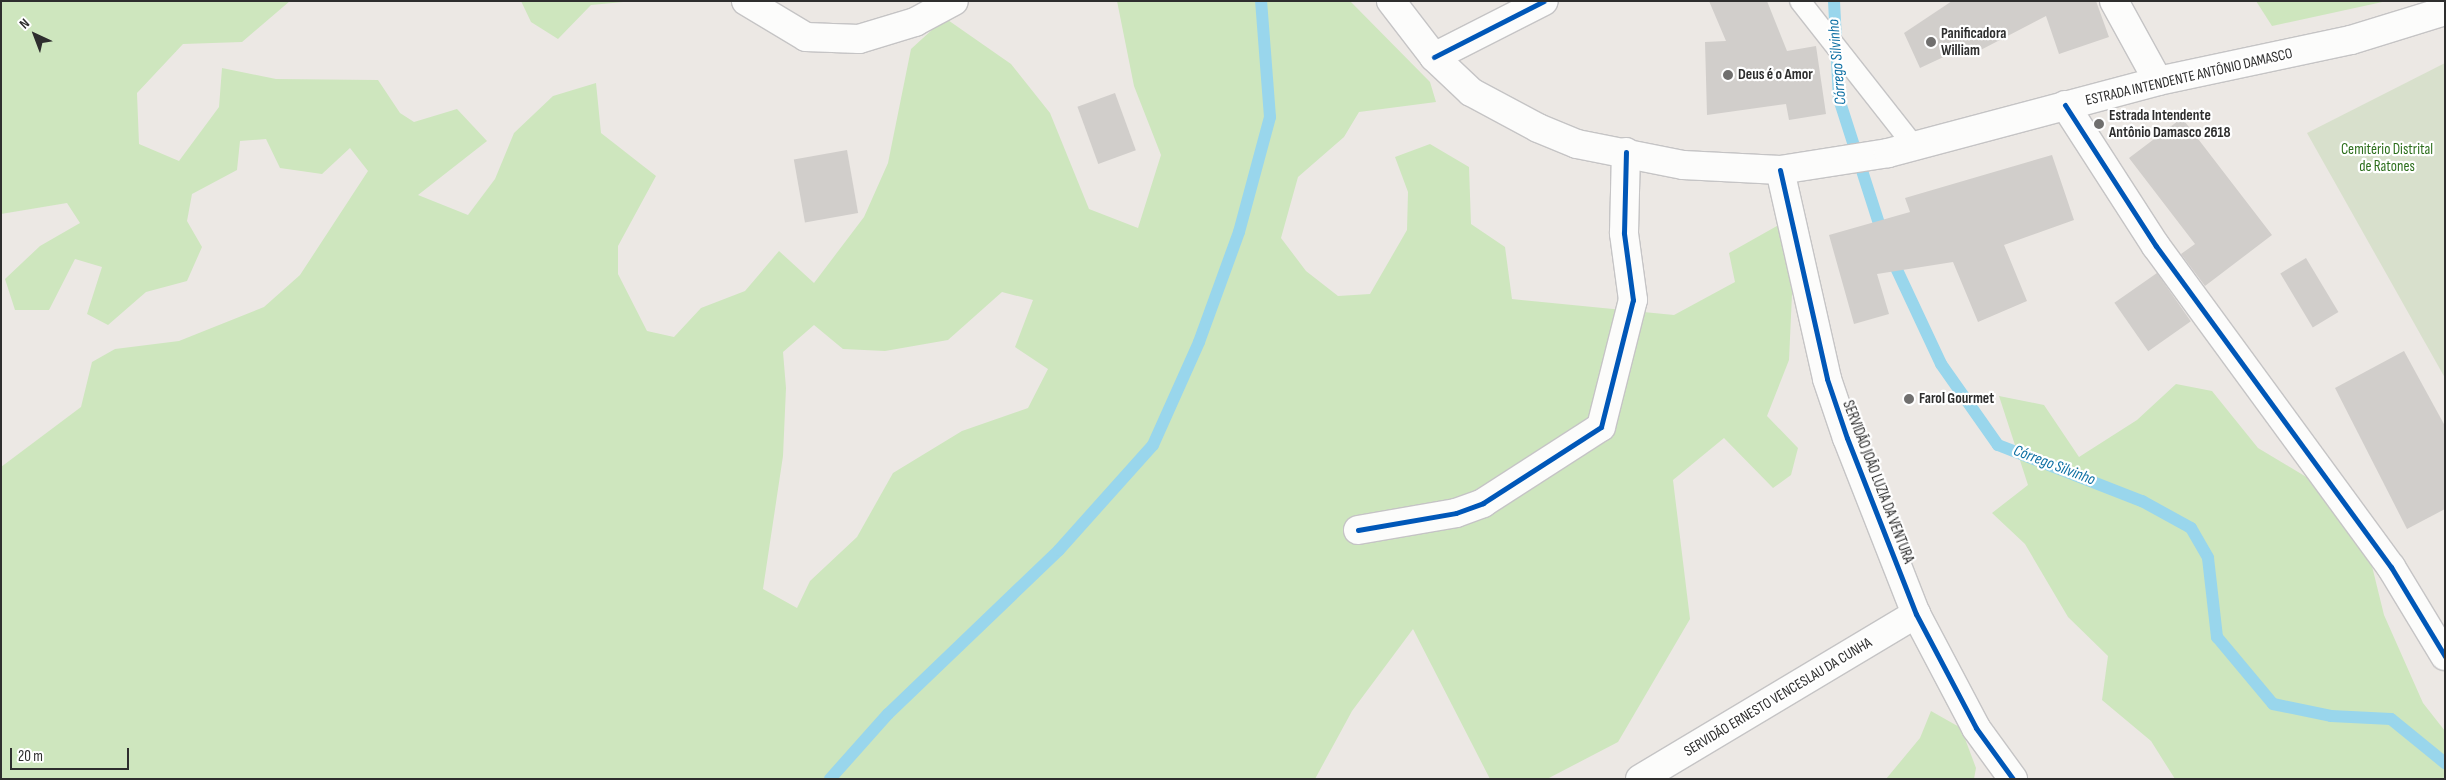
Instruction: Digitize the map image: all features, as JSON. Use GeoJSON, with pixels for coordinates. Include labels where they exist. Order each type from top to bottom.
{"type":"FeatureCollection","features":[{"type":"Feature","properties":{"kind":"street"},"geometry":{"type":"LineString","coordinates":[[746,1],[806,37],[859,39],[914,22],[954,1]]}},
{"type":"Feature","properties":{"kind":"street","name":"ESTRADA INTENDENTE ANTÔNIO DAMASCO"},"geometry":{"type":"LineString","coordinates":[[1391,1],[1434,57],[1471,92],[1538,128],[1577,144],[1626,152],[1682,165],[1780,170],[1888,153],[2158,81],[2306,51],[2445,11]]}},
{"type":"Feature","properties":{"kind":"street"},"geometry":{"type":"LineString","coordinates":[[1434,57],[1544,1]]}},
{"type":"Feature","properties":{"kind":"street"},"geometry":{"type":"LineString","coordinates":[[2114,1],[2158,81]]}},
{"type":"Feature","properties":{"kind":"street"},"geometry":{"type":"LineString","coordinates":[[2064,106],[2156,246],[2391,567],[2445,656]]}},
{"type":"Feature","properties":{"kind":"street"},"geometry":{"type":"LineString","coordinates":[[1358,530],[1456,513],[1483,503],[1601,427],[1633,300],[1624,233],[1626,152]]}},
{"type":"Feature","properties":{"kind":"street","name":"SERVIDÃO JOÃO LUZIA DA VENTURA"},"geometry":{"type":"LineString","coordinates":[[1780,170],[1827,379],[1916,614],[1976,728],[2013,779]]}},
{"type":"Feature","properties":{"kind":"street","name":"SERVIDÃO ERNESTO VENCESLAU DA CUNHA"},"geometry":{"type":"LineString","coordinates":[[1640,779],[1916,614]]}},
{"type":"Feature","properties":{"kind":"lane"},"geometry":{"type":"LineString","coordinates":[[1800,1],[1914,146]]}},
{"type":"Feature","properties":{"kind":"green space"},"geometry":{"type":"Polygon","coordinates":[[[1,1],[290,1],[242,42],[183,44],[137,93],[139,144],[179,161],[219,107],[222,68],[276,79],[378,80],[400,113],[414,122],[457,109],[487,141],[418,195],[468,215],[495,179],[514,133],[553,96],[596,83],[601,133],[656,176],[618,246],[618,274],[647,331],[674,337],[701,308],[745,291],[779,251],[814,283],[864,217],[888,163],[911,49],[945,18],[1011,64],[1050,113],[1089,209],[1138,228],[1161,155],[1134,86],[1117,1],[1350,1],[1430,82],[1436,102],[1359,112],[1344,137],[1298,177],[1281,238],[1306,271],[1338,296],[1370,294],[1407,230],[1408,192],[1395,157],[1430,144],[1469,167],[1471,224],[1505,247],[1512,299],[1674,315],[1735,282],[1729,253],[1782,223],[1793,272],[1789,360],[1767,416],[1798,448],[1791,475],[1773,488],[1724,438],[1673,480],[1690,619],[1618,742],[1547,779],[1490,779],[1413,629],[1352,711],[1315,779],[1,779],[1,467],[81,407],[92,362],[115,349],[179,341],[264,307],[300,275],[368,171],[350,148],[322,174],[280,168],[266,139],[240,141],[237,170],[192,194],[187,221],[202,247],[187,281],[146,292],[108,325],[87,314],[102,267],[75,259],[49,310],[15,310],[5,279],[40,246],[80,223],[67,203],[1,214],[1,1]],[[1002,292],[948,340],[885,351],[843,349],[814,325],[783,352],[786,388],[783,456],[763,589],[797,608],[810,581],[857,537],[893,473],[962,431],[1028,408],[1048,369],[1015,347],[1033,300],[1002,292]]]}},
{"type":"Feature","properties":{"kind":"green space"},"geometry":{"type":"Polygon","coordinates":[[[521,1],[634,1],[591,5],[558,39],[531,22],[521,1]]]}},
{"type":"Feature","properties":{"kind":"green space"},"geometry":{"type":"Polygon","coordinates":[[[2256,1],[2387,1],[2272,26],[2256,1]]]}},
{"type":"Feature","properties":{"kind":"green space","name":"Cemitério Distrital de Ratones"},"geometry":{"type":"Polygon","coordinates":[[[2445,63],[2445,378],[2307,133],[2445,63]]]}},
{"type":"Feature","properties":{"kind":"green space"},"geometry":{"type":"Polygon","coordinates":[[[2176,384],[2212,391],[2258,448],[2328,490],[2370,558],[2384,615],[2423,703],[2445,731],[2445,779],[2175,779],[2151,741],[2102,700],[2108,656],[2068,617],[2025,544],[1992,513],[2028,485],[1999,396],[2044,405],[2079,457],[2137,420],[2176,384]]]}},
{"type":"Feature","properties":{"kind":"green space"},"geometry":{"type":"Polygon","coordinates":[[[1931,711],[1961,728],[1976,768],[1974,779],[1886,779],[1920,738],[1931,711]]]}},
{"type":"Feature","properties":{"kind":"building"},"geometry":{"type":"Polygon","coordinates":[[[1709,1],[1767,1],[1787,51],[1816,46],[1826,114],[1789,120],[1786,104],[1707,115],[1705,42],[1726,41],[1709,1]]]}},
{"type":"Feature","properties":{"kind":"building"},"geometry":{"type":"Polygon","coordinates":[[[1952,1],[2096,1],[2109,37],[2059,54],[2046,16],[1971,55],[1967,46],[1920,68],[1904,33],[1952,1]]]}},
{"type":"Feature","properties":{"kind":"building"},"geometry":{"type":"Polygon","coordinates":[[[1115,93],[1136,150],[1098,164],[1077,107],[1115,93]]]}},
{"type":"Feature","properties":{"kind":"building"},"geometry":{"type":"Polygon","coordinates":[[[2182,118],[2272,235],[2205,286],[2181,254],[2195,244],[2129,158],[2182,118]]]}},
{"type":"Feature","properties":{"kind":"building"},"geometry":{"type":"Polygon","coordinates":[[[847,150],[858,213],[805,222],[794,159],[847,150]]]}},
{"type":"Feature","properties":{"kind":"building"},"geometry":{"type":"Polygon","coordinates":[[[2052,155],[2074,220],[2004,245],[2027,301],[1978,322],[1953,262],[1877,274],[1889,314],[1854,324],[1829,235],[1910,212],[1905,198],[2052,155]]]}},
{"type":"Feature","properties":{"kind":"building"},"geometry":{"type":"Polygon","coordinates":[[[2306,258],[2338,312],[2313,327],[2280,273],[2306,258]]]}},
{"type":"Feature","properties":{"kind":"building"},"geometry":{"type":"Polygon","coordinates":[[[2157,273],[2191,321],[2148,351],[2114,303],[2157,273]]]}},
{"type":"Feature","properties":{"kind":"building"},"geometry":{"type":"Polygon","coordinates":[[[2404,351],[2445,426],[2445,509],[2407,529],[2335,388],[2404,351]]]}},
{"type":"Feature","properties":{"kind":"waterway"},"geometry":{"type":"LineString","coordinates":[[830,779],[888,714],[1059,550],[1153,445],[1199,342],[1239,232],[1270,117],[1261,1]]}},
{"type":"Feature","properties":{"kind":"waterway","name":"Córrego Silvinho"},"geometry":{"type":"LineString","coordinates":[[1834,1],[1839,99],[1883,236]]}},
{"type":"Feature","properties":{"kind":"waterway","name":"Córrego Silvinho"},"geometry":{"type":"LineString","coordinates":[[1890,255],[1941,364],[1998,445],[2142,501],[2191,528],[2208,558],[2217,637],[2273,704],[2331,716],[2391,719],[2445,763]]}},
{"type":"Feature","properties":{"kind":"cycle path"},"geometry":{"type":"LineString","coordinates":[[1434,57],[1544,1]]}},
{"type":"Feature","properties":{"kind":"cycle path"},"geometry":{"type":"LineString","coordinates":[[2065,105],[2156,246],[2391,567],[2445,656]]}},
{"type":"Feature","properties":{"kind":"cycle path"},"geometry":{"type":"LineString","coordinates":[[1358,530],[1456,513],[1483,503],[1601,427],[1633,300],[1624,233],[1626,152]]}},
{"type":"Feature","properties":{"kind":"cycle path"},"geometry":{"type":"LineString","coordinates":[[1780,170],[1827,379],[1847,438],[1916,614],[1976,728],[2013,779]]}},
{"type":"Feature","properties":{"kind":"place","name":"Panificadora William"},"geometry":{"type":"Point","coordinates":[1931,42]}},
{"type":"Feature","properties":{"kind":"place","name":"Deus é o Amor"},"geometry":{"type":"Point","coordinates":[1728,75]}},
{"type":"Feature","properties":{"kind":"place","name":"Estrada Intendente Antônio Damasco 2618"},"geometry":{"type":"Point","coordinates":[2099,124]}},
{"type":"Feature","properties":{"kind":"place","name":"Farol Gourmet"},"geometry":{"type":"Point","coordinates":[1909,399]}}]}
